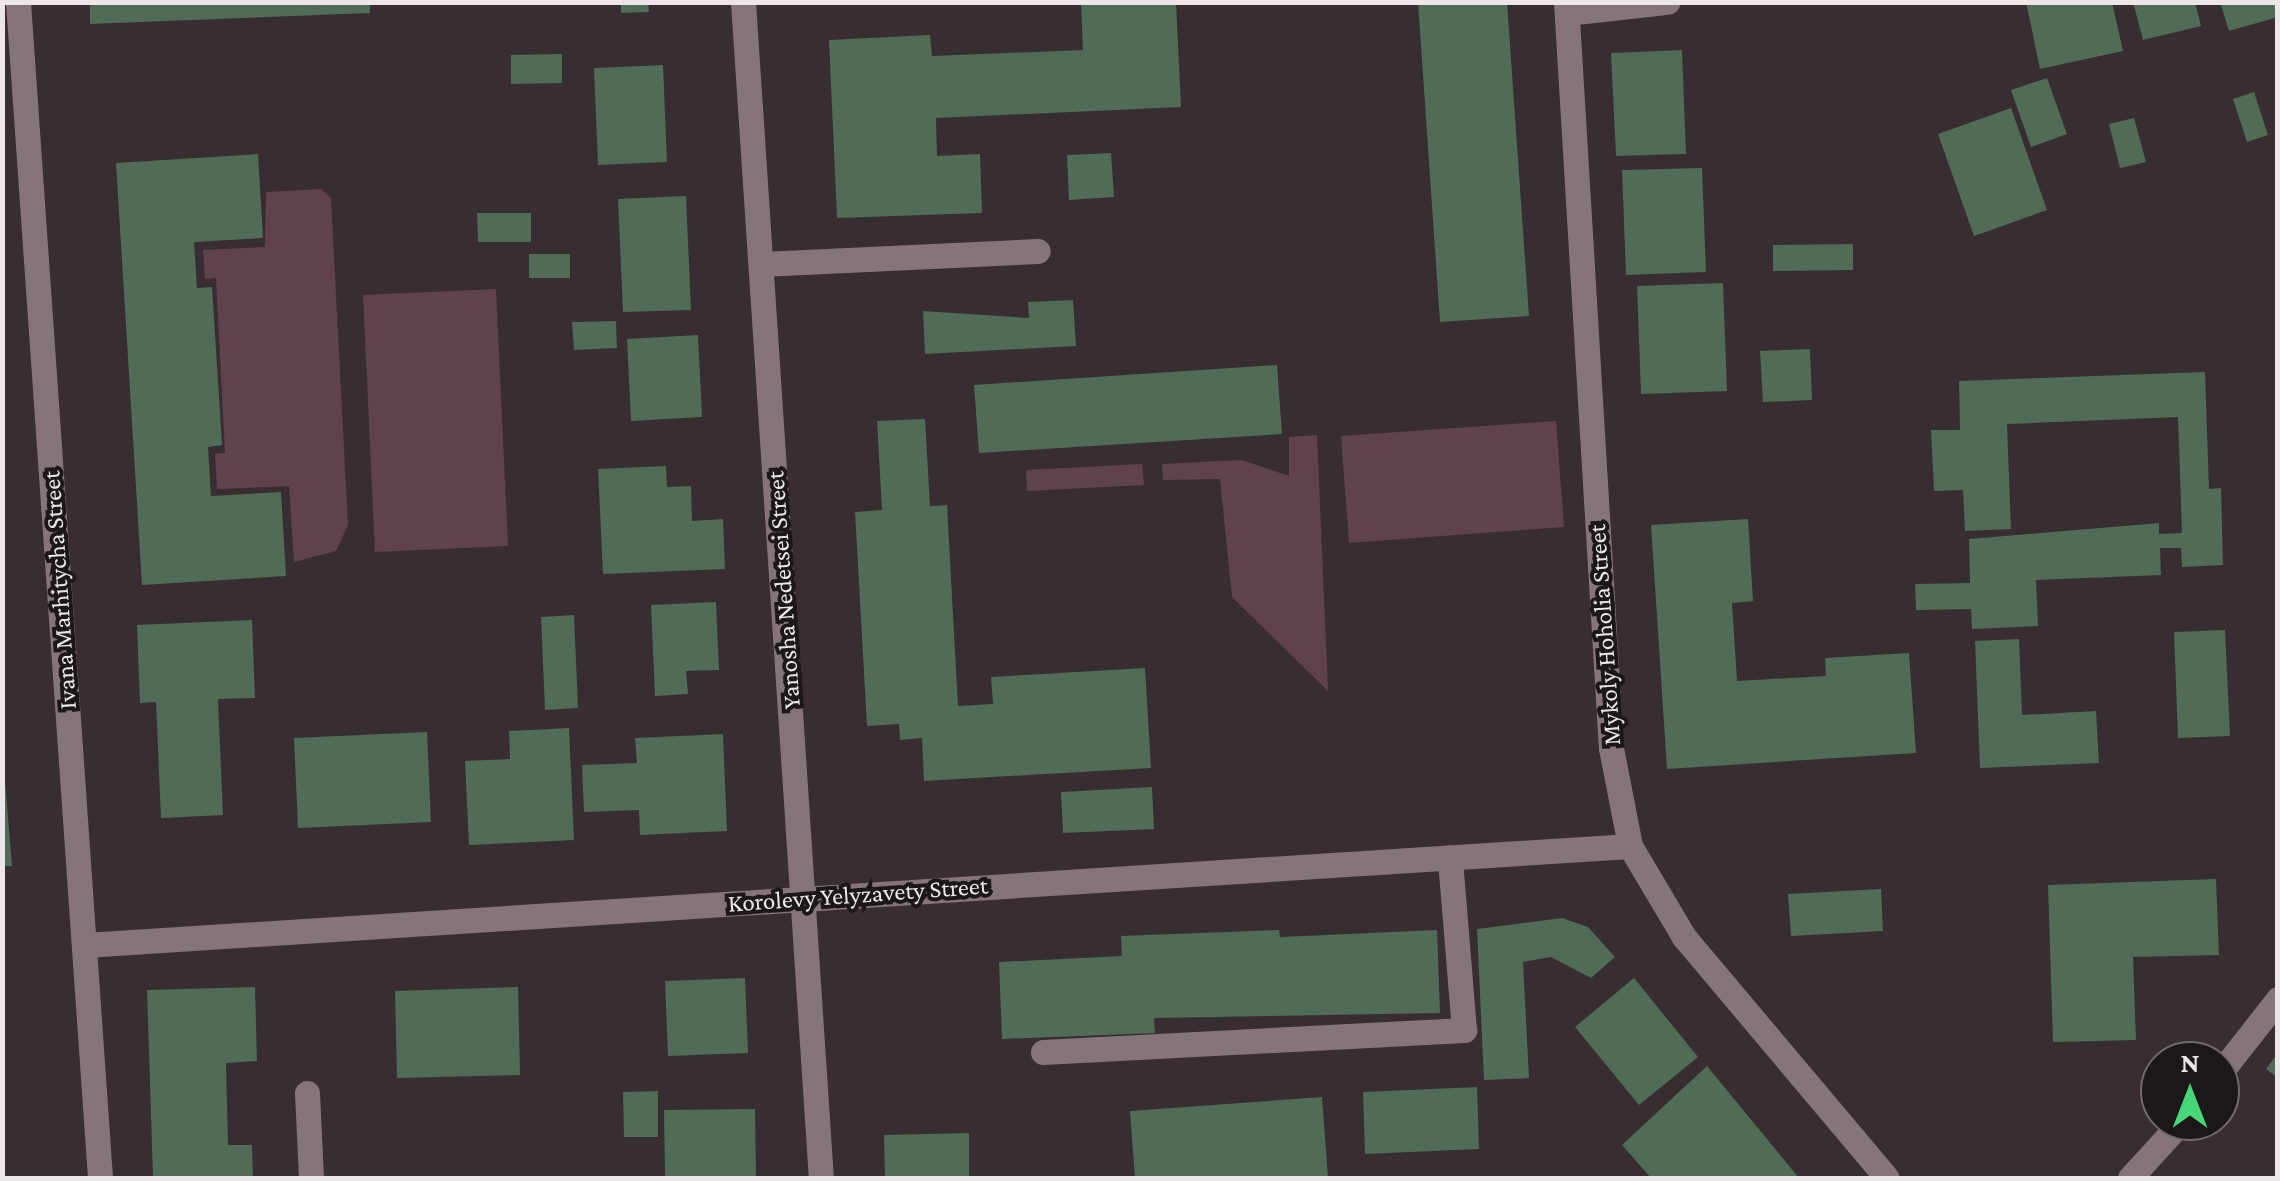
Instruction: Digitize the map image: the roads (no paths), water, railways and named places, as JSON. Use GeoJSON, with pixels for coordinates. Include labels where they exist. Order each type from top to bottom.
{"type":"FeatureCollection","features":[{"type":"Feature","properties":{"kind":"street","name":"Ivana Marhitycha Street"},"geometry":{"type":"LineString","coordinates":[[18,2],[100,1178]]}},
{"type":"Feature","properties":{"kind":"street","name":"Yanosha Nedetsei Street"},"geometry":{"type":"LineString","coordinates":[[742,2],[806,898],[821,1178]]}},
{"type":"Feature","properties":{"kind":"street"},"geometry":{"type":"LineString","coordinates":[[1566,8],[1667,2]]}},
{"type":"Feature","properties":{"kind":"street","name":"Mykoly Hoholia Street"},"geometry":{"type":"LineString","coordinates":[[1566,8],[1611,748],[1630,846],[1684,937],[1887,1178]]}},
{"type":"Feature","properties":{"kind":"street"},"geometry":{"type":"LineString","coordinates":[[761,264],[1038,250]]}},
{"type":"Feature","properties":{"kind":"street","name":"Korolevy Yelyzavety Street"},"geometry":{"type":"LineString","coordinates":[[85,944],[1630,846]]}},
{"type":"Feature","properties":{"kind":"street"},"geometry":{"type":"LineString","coordinates":[[1043,1052],[1464,1030],[1450,858]]}},
{"type":"Feature","properties":{"kind":"street"},"geometry":{"type":"LineString","coordinates":[[2240,1047],[2278,999]]}},
{"type":"Feature","properties":{"kind":"street"},"geometry":{"type":"LineString","coordinates":[[307,1093],[311,1178]]}},
{"type":"Feature","properties":{"kind":"street"},"geometry":{"type":"LineString","coordinates":[[2130,1178],[2164,1141]]}}]}
